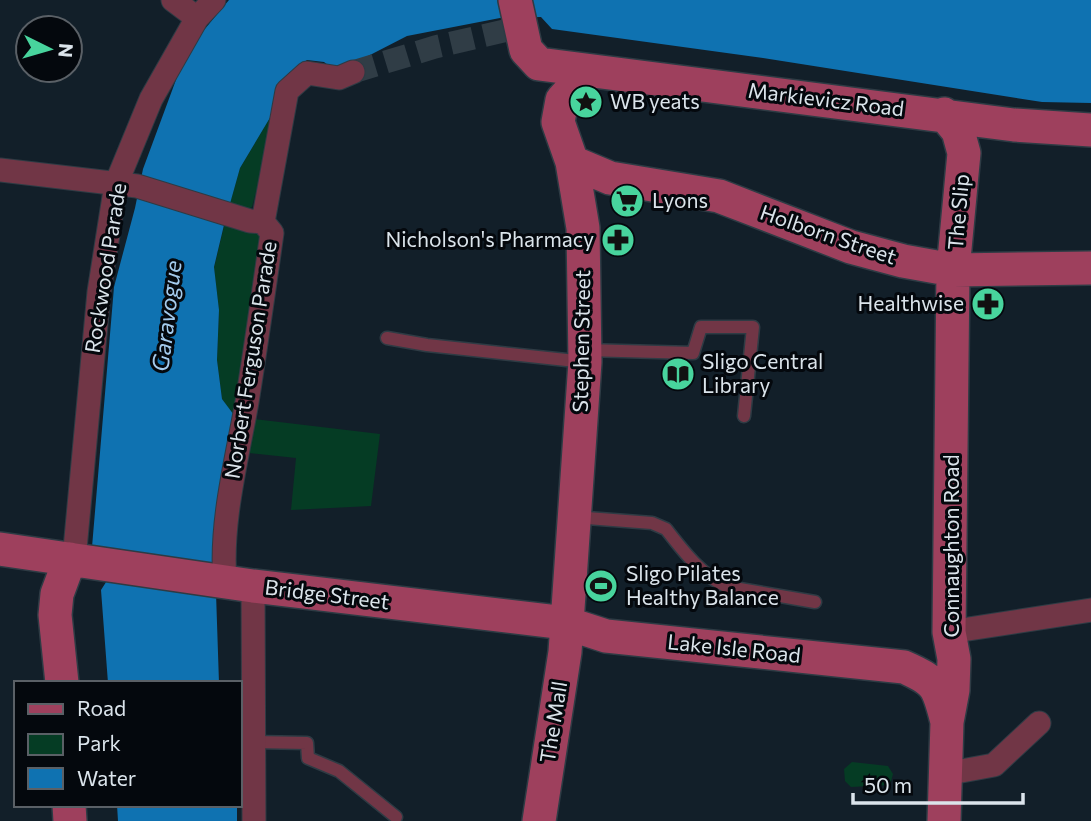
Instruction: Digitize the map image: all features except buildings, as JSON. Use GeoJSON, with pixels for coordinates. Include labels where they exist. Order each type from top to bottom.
{"type":"FeatureCollection","features":[{"type":"Feature","properties":{"kind":"main road","name":"Markievicz Road"},"geometry":{"type":"LineString","coordinates":[[516,20],[526,50],[539,64],[1014,125],[1091,130]]}},
{"type":"Feature","properties":{"kind":"main road","name":"Stephen Street"},"geometry":{"type":"LineString","coordinates":[[566,623],[585,356],[583,228],[572,162],[558,121],[562,100],[574,69]]}},
{"type":"Feature","properties":{"kind":"main road","name":"The Slip"},"geometry":{"type":"LineString","coordinates":[[944,114],[958,131],[964,153],[953,270]]}},
{"type":"Feature","properties":{"kind":"main road","name":"The Slip"},"geometry":{"type":"LineString","coordinates":[[964,153],[981,136],[1014,125]]}},
{"type":"Feature","properties":{"kind":"main road","name":"Holborn Street"},"geometry":{"type":"LineString","coordinates":[[572,162],[610,178],[719,196],[852,247],[903,261],[953,270],[1091,268]]}},
{"type":"Feature","properties":{"kind":"main road","name":"Connaughton Road"},"geometry":{"type":"LineString","coordinates":[[944,821],[947,722],[953,690],[954,659],[949,632],[953,270]]}},
{"type":"Feature","properties":{"kind":"main road","name":"Bridge Street"},"geometry":{"type":"LineString","coordinates":[[0,549],[233,583],[566,623]]}},
{"type":"Feature","properties":{"kind":"main road"},"geometry":{"type":"LineString","coordinates":[[61,681],[55,615],[57,594],[79,561]]}},
{"type":"Feature","properties":{"kind":"main road","name":"Lake Isle Road"},"geometry":{"type":"LineString","coordinates":[[566,623],[606,636],[904,667],[929,678],[940,696],[947,722]]}},
{"type":"Feature","properties":{"kind":"main road","name":"The Mall"},"geometry":{"type":"LineString","coordinates":[[539,821],[565,652],[566,623]]}},
{"type":"Feature","properties":{"kind":"main road"},"geometry":{"type":"LineString","coordinates":[[904,667],[929,654],[949,632]]}},
{"type":"Feature","properties":{"kind":"street"},"geometry":{"type":"LineString","coordinates":[[173,0],[197,18]]}},
{"type":"Feature","properties":{"kind":"street","name":"Rockwood Parade"},"geometry":{"type":"LineString","coordinates":[[79,561],[75,549],[99,292],[151,99],[197,18],[214,0]]}},
{"type":"Feature","properties":{"kind":"street","name":"Norbert Ferguson Parade"},"geometry":{"type":"LineString","coordinates":[[254,821],[254,742],[233,583],[223,560],[236,455],[272,233],[256,221],[287,91],[307,73],[339,78],[353,72]]}},
{"type":"Feature","properties":{"kind":"street"},"geometry":{"type":"LineString","coordinates":[[0,170],[126,185],[256,221]]}},
{"type":"Feature","properties":{"kind":"street"},"geometry":{"type":"LineString","coordinates":[[949,632],[1091,610]]}},
{"type":"Feature","properties":{"kind":"street"},"geometry":{"type":"LineString","coordinates":[[945,774],[994,765],[1039,723]]}},
{"type":"Feature","properties":{"kind":"lane"},"geometry":{"type":"LineString","coordinates":[[387,338],[427,345],[585,356],[693,353],[701,327],[753,327],[744,416]]}},
{"type":"Feature","properties":{"kind":"lane"},"geometry":{"type":"LineString","coordinates":[[574,517],[662,526],[692,561],[716,582],[728,587],[815,601]]}},
{"type":"Feature","properties":{"kind":"lane"},"geometry":{"type":"LineString","coordinates":[[254,742],[307,743],[308,758],[339,771],[396,817]]}},
{"type":"Feature","properties":{"kind":"green space"},"geometry":{"type":"Polygon","coordinates":[[[271,116],[270,137],[252,207],[243,212],[228,210],[240,168],[271,116]]]}},
{"type":"Feature","properties":{"kind":"green space"},"geometry":{"type":"Polygon","coordinates":[[[225,222],[262,233],[234,415],[222,399],[217,360],[219,310],[214,268],[225,222]]]}},
{"type":"Feature","properties":{"kind":"green space"},"geometry":{"type":"Polygon","coordinates":[[[254,419],[380,434],[371,506],[291,510],[296,458],[249,453],[254,419]]]}},
{"type":"Feature","properties":{"kind":"green space"},"geometry":{"type":"Polygon","coordinates":[[[852,762],[888,766],[893,774],[890,785],[851,787],[845,781],[844,769],[852,762]]]}},
{"type":"Feature","properties":{"kind":"water","name":"Garavogue"},"geometry":{"type":"Polygon","coordinates":[[[229,0],[1091,0],[1091,103],[1042,102],[763,58],[552,29],[541,17],[500,18],[407,36],[337,72],[324,62],[307,60],[289,73],[277,91],[271,116],[240,168],[214,267],[219,310],[217,360],[222,399],[234,415],[216,593],[219,681],[108,681],[101,590],[108,579],[92,547],[114,287],[143,169],[180,69],[204,30],[229,0]]]}},
{"type":"Feature","properties":{"kind":"water"},"geometry":{"type":"Polygon","coordinates":[[[117,807],[237,807],[237,821],[118,821],[117,807]]]}},
{"type":"Feature","properties":{"kind":"tunnel"},"geometry":{"type":"LineString","coordinates":[[353,72],[435,47],[508,30]]}},
{"type":"Feature","properties":{"kind":"place","name":"WB yeats"},"geometry":{"type":"Point","coordinates":[586,102]}},
{"type":"Feature","properties":{"kind":"place","name":"Lyons"},"geometry":{"type":"Point","coordinates":[627,201]}},
{"type":"Feature","properties":{"kind":"place","name":"Nicholson's Pharmacy"},"geometry":{"type":"Point","coordinates":[618,240]}},
{"type":"Feature","properties":{"kind":"place","name":"Healthwise"},"geometry":{"type":"Point","coordinates":[988,304]}},
{"type":"Feature","properties":{"kind":"place","name":"Sligo Central Library"},"geometry":{"type":"Point","coordinates":[678,374]}},
{"type":"Feature","properties":{"kind":"place","name":"Sligo Pilates Healthy Balance"},"geometry":{"type":"Point","coordinates":[601,586]}}]}
